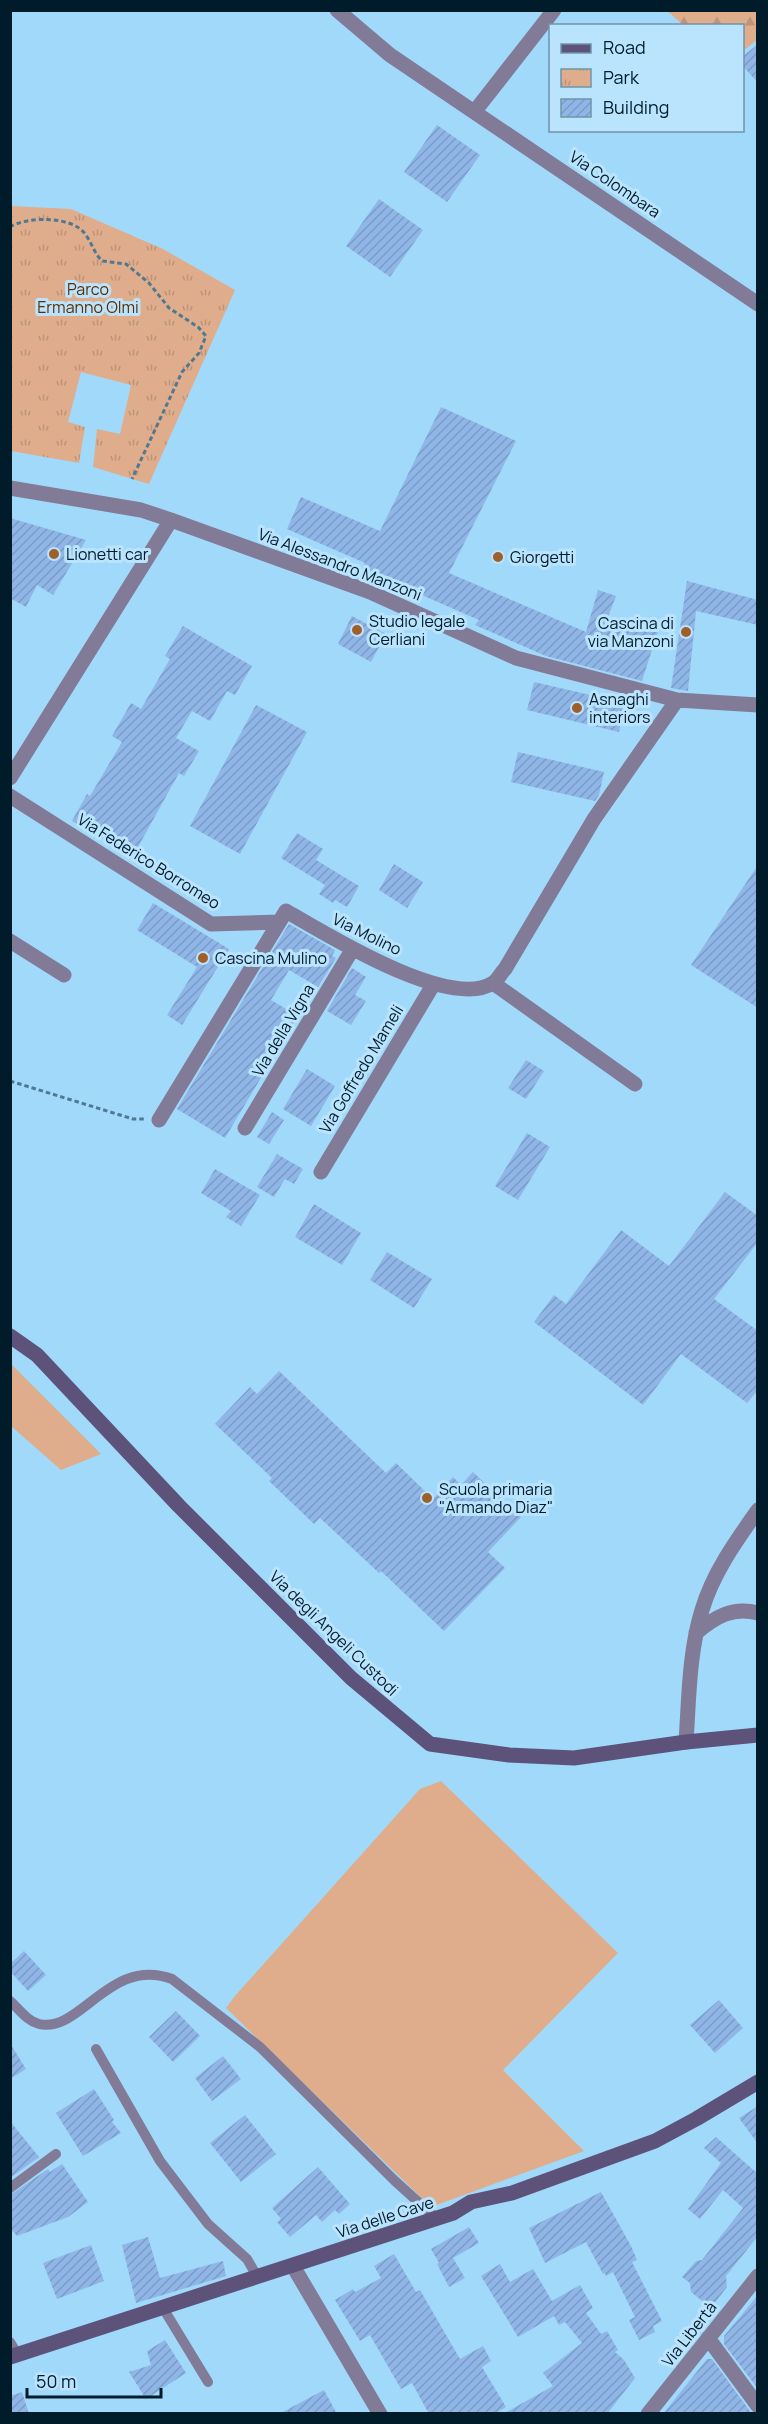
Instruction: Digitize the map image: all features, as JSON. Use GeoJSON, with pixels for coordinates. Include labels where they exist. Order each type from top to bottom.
{"type":"FeatureCollection","features":[{"type":"Feature","properties":{"kind":"street","name":"Via Colombara"},"geometry":{"type":"LineString","coordinates":[[337,10],[390,55],[758,304]]}},
{"type":"Feature","properties":{"kind":"street"},"geometry":{"type":"LineString","coordinates":[[475,111],[554,10]]}},
{"type":"Feature","properties":{"kind":"street","name":"Via Alessandro Manzoni"},"geometry":{"type":"LineString","coordinates":[[10,488],[141,510],[171,520],[370,592],[516,658],[677,700],[758,705]]}},
{"type":"Feature","properties":{"kind":"street"},"geometry":{"type":"LineString","coordinates":[[10,778],[171,520]]}},
{"type":"Feature","properties":{"kind":"street"},"geometry":{"type":"LineString","coordinates":[[635,1084],[493,984],[594,819],[677,700]]}},
{"type":"Feature","properties":{"kind":"street","name":"Via Federico Borromeo"},"geometry":{"type":"LineString","coordinates":[[10,796],[211,924],[279,922]]}},
{"type":"Feature","properties":{"kind":"street","name":"Via Molino"},"geometry":{"type":"LineString","coordinates":[[279,922],[286,911],[352,950],[433,985],[469,990],[493,984]]}},
{"type":"Feature","properties":{"kind":"street"},"geometry":{"type":"LineString","coordinates":[[159,1120],[279,922]]}},
{"type":"Feature","properties":{"kind":"street"},"geometry":{"type":"LineString","coordinates":[[10,941],[64,975]]}},
{"type":"Feature","properties":{"kind":"street","name":"Via della Vigna"},"geometry":{"type":"LineString","coordinates":[[244,1128],[352,950]]}},
{"type":"Feature","properties":{"kind":"street","name":"Via Goffredo Mameli"},"geometry":{"type":"LineString","coordinates":[[321,1172],[433,985]]}},
{"type":"Feature","properties":{"kind":"street","name":"Via degli Angeli Custodi"},"geometry":{"type":"LineString","coordinates":[[10,1336],[37,1355],[179,1506],[351,1678],[430,1744],[510,1755],[574,1758],[686,1742],[758,1735]]}},
{"type":"Feature","properties":{"kind":"street"},"geometry":{"type":"LineString","coordinates":[[686,1742],[696,1633],[702,1608],[724,1559],[757,1510]]}},
{"type":"Feature","properties":{"kind":"street"},"geometry":{"type":"LineString","coordinates":[[757,1510],[758,1525]]}},
{"type":"Feature","properties":{"kind":"street"},"geometry":{"type":"LineString","coordinates":[[696,1633],[710,1621],[725,1613],[746,1610],[758,1613]]}},
{"type":"Feature","properties":{"kind":"street","name":"Via delle Cave"},"geometry":{"type":"LineString","coordinates":[[13,2351],[258,2278],[453,2213],[471,2202],[518,2192],[655,2141],[758,2082]]}},
{"type":"Feature","properties":{"kind":"street"},"geometry":{"type":"LineString","coordinates":[[293,2266],[380,2414]]}},
{"type":"Feature","properties":{"kind":"street","name":"Via Libertà"},"geometry":{"type":"LineString","coordinates":[[648,2414],[758,2276]]}},
{"type":"Feature","properties":{"kind":"street"},"geometry":{"type":"LineString","coordinates":[[708,2338],[758,2406]]}},
{"type":"Feature","properties":{"kind":"lane"},"geometry":{"type":"LineString","coordinates":[[10,2001],[38,2024],[52,2024],[66,2018],[121,1981],[144,1975],[159,1975],[172,1979],[260,2047],[363,2150],[436,2218]]}},
{"type":"Feature","properties":{"kind":"lane"},"geometry":{"type":"LineString","coordinates":[[96,2049],[160,2161],[207,2224],[247,2259],[258,2278]]}},
{"type":"Feature","properties":{"kind":"lane"},"geometry":{"type":"LineString","coordinates":[[10,2188],[56,2154]]}},
{"type":"Feature","properties":{"kind":"lane"},"geometry":{"type":"LineString","coordinates":[[163,2308],[208,2382]]}},
{"type":"Feature","properties":{"kind":"path"},"geometry":{"type":"LineString","coordinates":[[10,227],[18,223],[63,220],[84,232],[94,253],[102,261],[126,264],[149,283],[169,308],[198,327],[206,336],[199,353],[182,372],[132,478]]}},
{"type":"Feature","properties":{"kind":"path"},"geometry":{"type":"LineString","coordinates":[[10,1081],[114,1111],[133,1119],[159,1120]]}},
{"type":"Feature","properties":{"kind":"green space"},"geometry":{"type":"Polygon","coordinates":[[[667,11],[757,11],[757,40],[744,50],[744,24],[682,24],[667,11]]]}},
{"type":"Feature","properties":{"kind":"green space","name":"Parco Ermanno Olmi"},"geometry":{"type":"Polygon","coordinates":[[[11,206],[71,209],[163,249],[235,290],[149,484],[93,467],[97,429],[120,434],[131,385],[81,372],[68,422],[85,427],[79,463],[11,451],[11,206]]]}},
{"type":"Feature","properties":{"kind":"green space"},"geometry":{"type":"Polygon","coordinates":[[[11,1364],[101,1454],[61,1470],[11,1426],[11,1364]]]}},
{"type":"Feature","properties":{"kind":"green space"},"geometry":{"type":"Polygon","coordinates":[[[441,1781],[618,1953],[503,2070],[584,2151],[431,2207],[226,2008],[420,1789],[441,1781]]]}},
{"type":"Feature","properties":{"kind":"building"},"geometry":{"type":"Polygon","coordinates":[[[758,44],[758,83],[744,67],[744,55],[758,44]]]}},
{"type":"Feature","properties":{"kind":"building"},"geometry":{"type":"Polygon","coordinates":[[[437,125],[480,155],[447,202],[404,172],[437,125]]]}},
{"type":"Feature","properties":{"kind":"building"},"geometry":{"type":"Polygon","coordinates":[[[379,199],[423,230],[390,277],[346,246],[379,199]]]}},
{"type":"Feature","properties":{"kind":"building"},"geometry":{"type":"Polygon","coordinates":[[[441,407],[516,441],[449,573],[586,632],[598,590],[616,596],[608,617],[658,631],[642,681],[546,656],[475,625],[479,620],[362,569],[365,563],[287,529],[301,497],[380,531],[441,407]]]}},
{"type":"Feature","properties":{"kind":"building"},"geometry":{"type":"Polygon","coordinates":[[[10,518],[86,540],[53,595],[37,585],[26,607],[10,598],[10,518]]]}},
{"type":"Feature","properties":{"kind":"building","name":"Cascina di via Manzoni"},"geometry":{"type":"Polygon","coordinates":[[[687,581],[758,600],[758,625],[696,611],[688,691],[671,688],[687,581]]]}},
{"type":"Feature","properties":{"kind":"building"},"geometry":{"type":"Polygon","coordinates":[[[352,616],[386,634],[371,662],[338,644],[352,616]]]}},
{"type":"Feature","properties":{"kind":"building"},"geometry":{"type":"Polygon","coordinates":[[[183,626],[252,666],[235,695],[227,691],[210,721],[192,711],[176,738],[199,751],[184,776],[179,773],[133,856],[72,821],[87,794],[90,796],[122,742],[112,736],[131,703],[141,709],[170,659],[165,656],[183,626]]]}},
{"type":"Feature","properties":{"kind":"building"},"geometry":{"type":"Polygon","coordinates":[[[534,682],[625,703],[619,732],[527,710],[534,682]]]}},
{"type":"Feature","properties":{"kind":"building"},"geometry":{"type":"Polygon","coordinates":[[[256,705],[307,732],[240,854],[190,826],[256,705]]]}},
{"type":"Feature","properties":{"kind":"building"},"geometry":{"type":"Polygon","coordinates":[[[518,752],[604,772],[599,795],[595,801],[511,782],[518,752]]]}},
{"type":"Feature","properties":{"kind":"building"},"geometry":{"type":"Polygon","coordinates":[[[297,833],[323,849],[316,860],[359,886],[347,907],[335,900],[333,903],[319,894],[325,885],[281,858],[297,833]]]}},
{"type":"Feature","properties":{"kind":"building"},"geometry":{"type":"Polygon","coordinates":[[[394,864],[423,882],[407,908],[379,890],[394,864]]]}},
{"type":"Feature","properties":{"kind":"building"},"geometry":{"type":"Polygon","coordinates":[[[758,865],[758,1008],[691,965],[758,865]]]}},
{"type":"Feature","properties":{"kind":"building","name":"Cascina Mulino"},"geometry":{"type":"Polygon","coordinates":[[[153,903],[229,949],[182,1025],[167,1015],[197,967],[137,930],[153,903]]]}},
{"type":"Feature","properties":{"kind":"building"},"geometry":{"type":"Polygon","coordinates":[[[289,924],[335,950],[332,956],[336,958],[318,987],[289,970],[271,1000],[298,1016],[225,1138],[177,1109],[289,924]]]}},
{"type":"Feature","properties":{"kind":"building"},"geometry":{"type":"Polygon","coordinates":[[[352,968],[366,977],[355,995],[366,1001],[351,1025],[327,1011],[352,968]]]}},
{"type":"Feature","properties":{"kind":"building"},"geometry":{"type":"Polygon","coordinates":[[[526,1060],[544,1071],[526,1099],[508,1088],[526,1060]]]}},
{"type":"Feature","properties":{"kind":"building"},"geometry":{"type":"Polygon","coordinates":[[[307,1069],[335,1086],[311,1126],[283,1109],[307,1069]]]}},
{"type":"Feature","properties":{"kind":"building"},"geometry":{"type":"Polygon","coordinates":[[[272,1112],[284,1120],[269,1144],[257,1137],[272,1112]]]}},
{"type":"Feature","properties":{"kind":"building"},"geometry":{"type":"Polygon","coordinates":[[[527,1133],[550,1147],[518,1200],[495,1186],[527,1133]]]}},
{"type":"Feature","properties":{"kind":"building"},"geometry":{"type":"Polygon","coordinates":[[[277,1154],[303,1169],[294,1184],[285,1179],[274,1197],[257,1187],[277,1154]]]}},
{"type":"Feature","properties":{"kind":"building"},"geometry":{"type":"Polygon","coordinates":[[[215,1169],[260,1195],[241,1226],[226,1217],[231,1211],[201,1193],[215,1169]]]}},
{"type":"Feature","properties":{"kind":"building"},"geometry":{"type":"Polygon","coordinates":[[[725,1192],[758,1216],[758,1242],[714,1299],[758,1331],[758,1390],[747,1403],[681,1354],[643,1405],[534,1322],[554,1295],[566,1304],[621,1230],[669,1266],[725,1192]]]}},
{"type":"Feature","properties":{"kind":"building"},"geometry":{"type":"Polygon","coordinates":[[[314,1204],[361,1233],[342,1265],[295,1237],[314,1204]]]}},
{"type":"Feature","properties":{"kind":"building"},"geometry":{"type":"Polygon","coordinates":[[[387,1252],[432,1279],[414,1308],[370,1280],[387,1252]]]}},
{"type":"Feature","properties":{"kind":"building"},"geometry":{"type":"Polygon","coordinates":[[[279,1371],[386,1473],[396,1463],[433,1499],[453,1477],[461,1485],[473,1472],[521,1517],[488,1552],[505,1568],[444,1631],[381,1571],[379,1573],[320,1518],[314,1524],[269,1481],[272,1478],[215,1424],[250,1387],[257,1394],[279,1371]]]}},
{"type":"Feature","properties":{"kind":"building"},"geometry":{"type":"Polygon","coordinates":[[[24,1951],[46,1975],[28,1991],[10,1971],[10,1964],[24,1951]]]}},
{"type":"Feature","properties":{"kind":"building"},"geometry":{"type":"Polygon","coordinates":[[[719,2000],[743,2028],[715,2053],[690,2025],[719,2000]]]}},
{"type":"Feature","properties":{"kind":"building"},"geometry":{"type":"Polygon","coordinates":[[[176,2011],[200,2036],[173,2062],[149,2037],[176,2011]]]}},
{"type":"Feature","properties":{"kind":"building"},"geometry":{"type":"Polygon","coordinates":[[[10,2043],[26,2069],[10,2079],[10,2043]]]}},
{"type":"Feature","properties":{"kind":"building"},"geometry":{"type":"Polygon","coordinates":[[[223,2056],[241,2079],[212,2101],[195,2078],[223,2056]]]}},
{"type":"Feature","properties":{"kind":"building"},"geometry":{"type":"Polygon","coordinates":[[[94,2089],[114,2120],[112,2122],[121,2133],[83,2156],[56,2113],[94,2089]]]}},
{"type":"Feature","properties":{"kind":"building"},"geometry":{"type":"Polygon","coordinates":[[[758,2106],[758,2144],[739,2118],[758,2106]]]}},
{"type":"Feature","properties":{"kind":"building"},"geometry":{"type":"Polygon","coordinates":[[[245,2115],[276,2154],[241,2182],[210,2143],[245,2115]]]}},
{"type":"Feature","properties":{"kind":"building"},"geometry":{"type":"Polygon","coordinates":[[[10,2121],[39,2157],[10,2178],[10,2121]]]}},
{"type":"Feature","properties":{"kind":"building"},"geometry":{"type":"Polygon","coordinates":[[[716,2137],[758,2174],[758,2236],[726,2276],[727,2287],[711,2308],[691,2292],[690,2283],[682,2277],[696,2261],[702,2260],[743,2208],[723,2190],[700,2219],[688,2209],[721,2163],[704,2148],[716,2137]]]}},
{"type":"Feature","properties":{"kind":"building"},"geometry":{"type":"Polygon","coordinates":[[[62,2164],[88,2202],[68,2217],[17,2236],[10,2228],[10,2195],[48,2169],[50,2172],[62,2164]]]}},
{"type":"Feature","properties":{"kind":"building"},"geometry":{"type":"Polygon","coordinates":[[[318,2167],[350,2204],[339,2214],[335,2210],[322,2222],[316,2215],[290,2237],[277,2222],[281,2219],[272,2208],[318,2167]]]}},
{"type":"Feature","properties":{"kind":"building"},"geometry":{"type":"Polygon","coordinates":[[[601,2192],[631,2246],[637,2260],[632,2262],[662,2321],[653,2326],[655,2332],[639,2340],[629,2320],[635,2317],[613,2272],[606,2276],[605,2273],[603,2274],[586,2242],[545,2263],[529,2228],[601,2192]]]}},
{"type":"Feature","properties":{"kind":"building"},"geometry":{"type":"Polygon","coordinates":[[[469,2227],[479,2243],[453,2258],[465,2278],[449,2287],[431,2249],[469,2227]]]}},
{"type":"Feature","properties":{"kind":"building"},"geometry":{"type":"Polygon","coordinates":[[[148,2237],[160,2278],[223,2261],[226,2276],[136,2303],[122,2245],[148,2237]]]}},
{"type":"Feature","properties":{"kind":"building"},"geometry":{"type":"Polygon","coordinates":[[[91,2245],[104,2281],[57,2299],[43,2263],[91,2245]]]}},
{"type":"Feature","properties":{"kind":"building"},"geometry":{"type":"Polygon","coordinates":[[[394,2254],[416,2292],[420,2290],[460,2359],[483,2346],[491,2361],[482,2367],[506,2407],[495,2414],[429,2414],[412,2383],[401,2389],[370,2335],[360,2341],[335,2300],[353,2289],[355,2292],[381,2278],[374,2266],[394,2254]]]}},
{"type":"Feature","properties":{"kind":"building"},"geometry":{"type":"Polygon","coordinates":[[[500,2264],[510,2282],[533,2269],[552,2301],[580,2285],[593,2308],[586,2313],[601,2334],[607,2331],[618,2350],[615,2352],[624,2360],[635,2378],[607,2414],[503,2414],[553,2386],[543,2373],[582,2343],[565,2322],[559,2325],[554,2316],[518,2337],[481,2276],[500,2264]]]}},
{"type":"Feature","properties":{"kind":"building"},"geometry":{"type":"Polygon","coordinates":[[[758,2295],[758,2389],[724,2344],[724,2336],[758,2295]]]}},
{"type":"Feature","properties":{"kind":"building"},"geometry":{"type":"Polygon","coordinates":[[[165,2340],[186,2373],[146,2399],[129,2372],[151,2365],[147,2351],[165,2340]]]}},
{"type":"Feature","properties":{"kind":"building"},"geometry":{"type":"Polygon","coordinates":[[[707,2359],[712,2359],[752,2414],[663,2414],[707,2359]]]}},
{"type":"Feature","properties":{"kind":"building"},"geometry":{"type":"Polygon","coordinates":[[[324,2390],[337,2414],[279,2414],[324,2390]]]}},
{"type":"Feature","properties":{"kind":"building"},"geometry":{"type":"Polygon","coordinates":[[[22,2392],[29,2414],[10,2414],[10,2396],[22,2392]]]}},
{"type":"Feature","properties":{"kind":"place","name":"Lionetti car"},"geometry":{"type":"Point","coordinates":[54,554]}},
{"type":"Feature","properties":{"kind":"place","name":"Giorgetti"},"geometry":{"type":"Point","coordinates":[498,557]}},
{"type":"Feature","properties":{"kind":"place","name":"Studio legale Cerliani"},"geometry":{"type":"Point","coordinates":[357,630]}},
{"type":"Feature","properties":{"kind":"place","name":"Cascina di via Manzoni"},"geometry":{"type":"Point","coordinates":[686,632]}},
{"type":"Feature","properties":{"kind":"place","name":"Asnaghi interiors"},"geometry":{"type":"Point","coordinates":[577,708]}},
{"type":"Feature","properties":{"kind":"place","name":"Cascina Mulino"},"geometry":{"type":"Point","coordinates":[203,958]}},
{"type":"Feature","properties":{"kind":"place","name":"Scuola primaria \"Armando Diaz\""},"geometry":{"type":"Point","coordinates":[427,1498]}}]}
